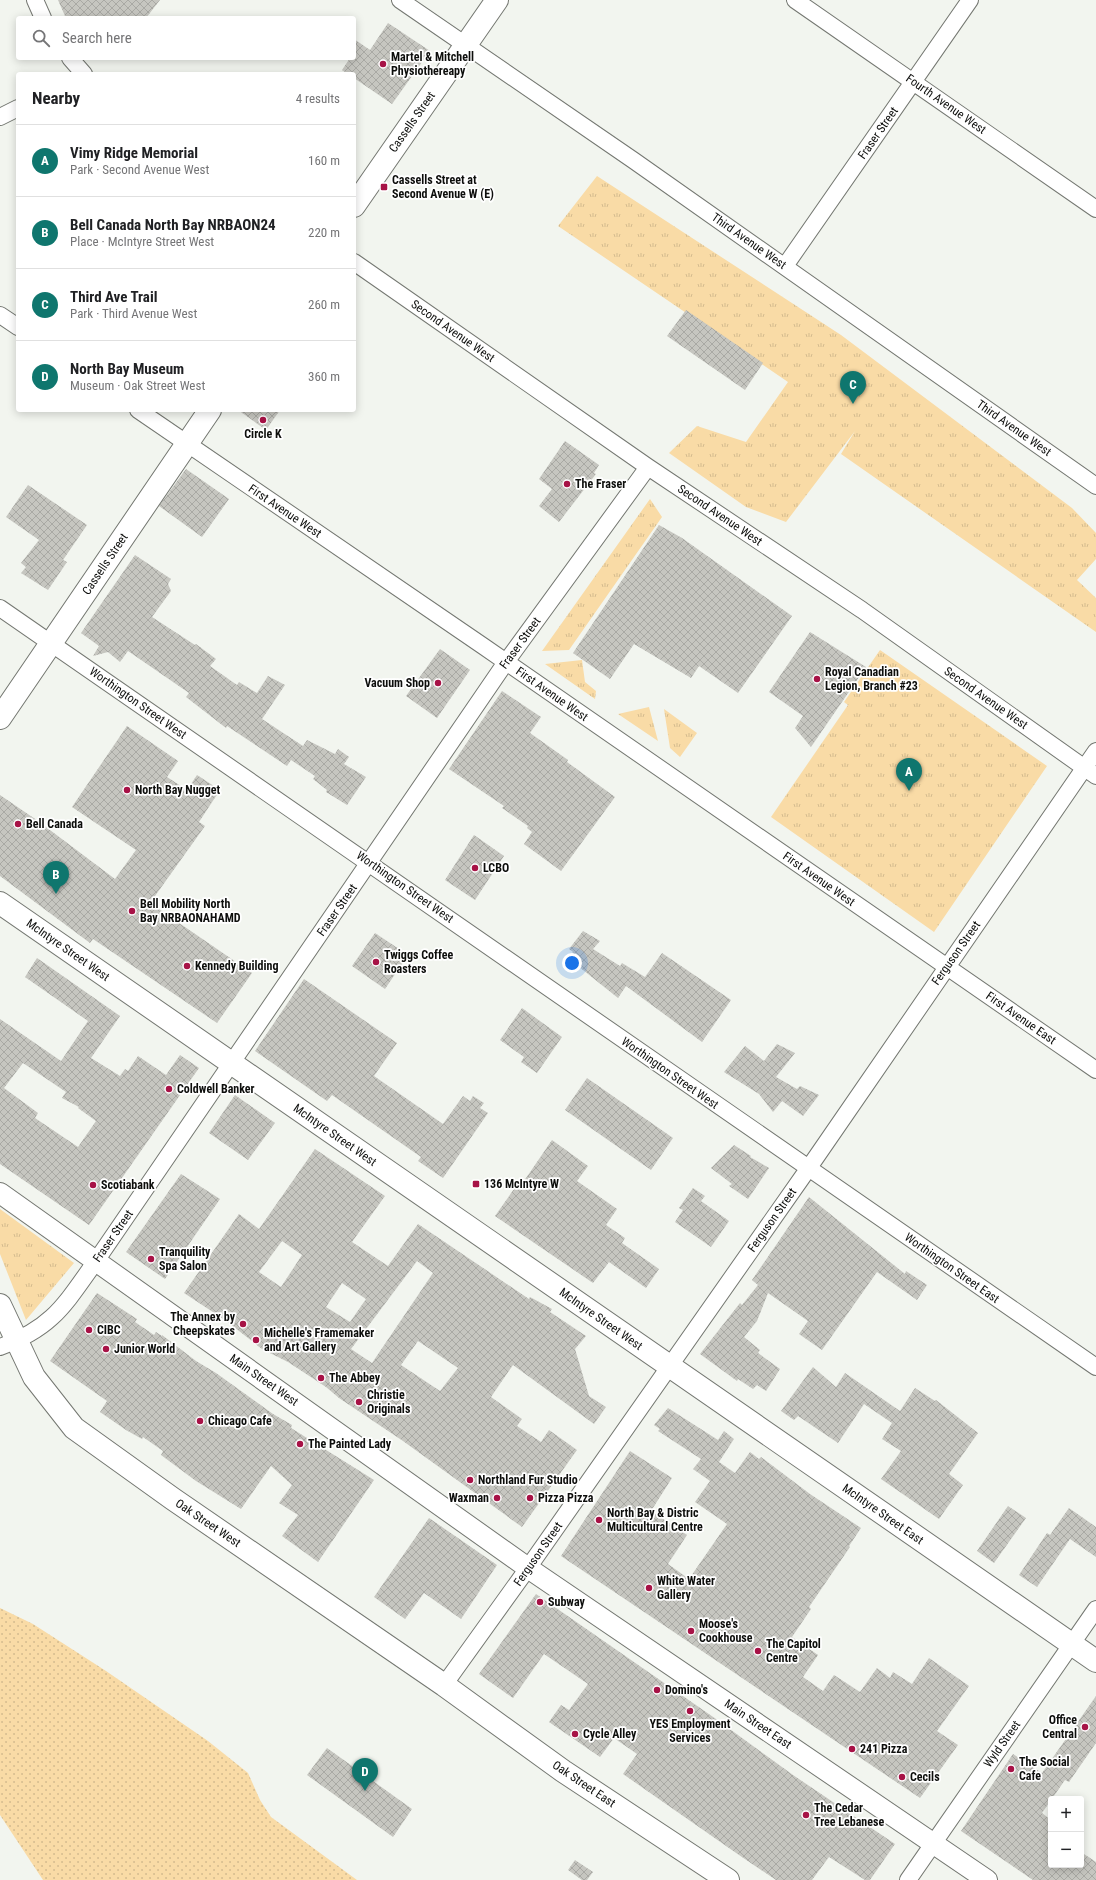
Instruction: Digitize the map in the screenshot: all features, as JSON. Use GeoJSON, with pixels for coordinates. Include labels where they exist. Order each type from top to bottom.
{"type":"FeatureCollection","features":[{"type":"Feature","properties":{"kind":"main road","name":"Cassells Street"},"geometry":{"type":"LineString","coordinates":[[356,203],[497,0]]}},
{"type":"Feature","properties":{"kind":"main road","name":"Cassells Street"},"geometry":{"type":"LineString","coordinates":[[0,718],[209,412]]}},
{"type":"Feature","properties":{"kind":"main road","name":"McIntyre Street West"},"geometry":{"type":"LineString","coordinates":[[0,903],[669,1366]]}},
{"type":"Feature","properties":{"kind":"main road","name":"Oak Street West"},"geometry":{"type":"LineString","coordinates":[[0,1305],[8,1345],[74,1428],[173,1499],[444,1685]]}},
{"type":"Feature","properties":{"kind":"main road","name":"McIntyre Street East"},"geometry":{"type":"LineString","coordinates":[[669,1366],[1096,1661]]}},
{"type":"Feature","properties":{"kind":"main road","name":"Oak Street East"},"geometry":{"type":"LineString","coordinates":[[444,1685],[563,1770],[728,1880]]}},
{"type":"Feature","properties":{"kind":"street"},"geometry":{"type":"LineString","coordinates":[[35,0],[42,16]]}},
{"type":"Feature","properties":{"kind":"street","name":"Third Avenue West"},"geometry":{"type":"LineString","coordinates":[[400,0],[785,266],[1096,486]]}},
{"type":"Feature","properties":{"kind":"street","name":"Fourth Avenue West"},"geometry":{"type":"LineString","coordinates":[[796,0],[1096,208]]}},
{"type":"Feature","properties":{"kind":"street","name":"Fraser Street"},"geometry":{"type":"LineString","coordinates":[[785,266],[970,0]]}},
{"type":"Feature","properties":{"kind":"street"},"geometry":{"type":"LineString","coordinates":[[72,60],[82,72]]}},
{"type":"Feature","properties":{"kind":"street"},"geometry":{"type":"LineString","coordinates":[[0,117],[16,109]]}},
{"type":"Feature","properties":{"kind":"street","name":"Second Avenue West"},"geometry":{"type":"LineString","coordinates":[[356,263],[648,467],[862,610],[1090,772]]}},
{"type":"Feature","properties":{"kind":"street"},"geometry":{"type":"LineString","coordinates":[[0,314],[16,326]]}},
{"type":"Feature","properties":{"kind":"street","name":"First Avenue West"},"geometry":{"type":"LineString","coordinates":[[141,412],[946,966]]}},
{"type":"Feature","properties":{"kind":"street","name":"Fraser Street"},"geometry":{"type":"LineString","coordinates":[[8,1345],[39,1330],[58,1314],[370,863],[506,662],[648,467]]}},
{"type":"Feature","properties":{"kind":"street","name":"Worthington Street West"},"geometry":{"type":"LineString","coordinates":[[0,608],[370,863],[808,1169]]}},
{"type":"Feature","properties":{"kind":"street","name":"Ferguson Street"},"geometry":{"type":"LineString","coordinates":[[444,1685],[808,1169],[946,966],[1090,772],[1096,751]]}},
{"type":"Feature","properties":{"kind":"street","name":"First Avenue East"},"geometry":{"type":"LineString","coordinates":[[946,966],[1096,1070]]}},
{"type":"Feature","properties":{"kind":"street","name":"Worthington Street East"},"geometry":{"type":"LineString","coordinates":[[808,1169],[1096,1367]]}},
{"type":"Feature","properties":{"kind":"street","name":"Main Street West"},"geometry":{"type":"LineString","coordinates":[[0,1193],[528,1568]]}},
{"type":"Feature","properties":{"kind":"street","name":"Main Street East"},"geometry":{"type":"LineString","coordinates":[[528,1568],[987,1880]]}},
{"type":"Feature","properties":{"kind":"street","name":"Wyld Street"},"geometry":{"type":"LineString","coordinates":[[908,1880],[1096,1609]]}},
{"type":"Feature","properties":{"kind":"green space"},"geometry":{"type":"Polygon","coordinates":[[[597,176],[841,335],[1072,508],[1096,533],[1096,559],[1077,580],[1096,598],[1096,632],[841,454],[855,431],[786,522],[746,507],[669,453],[697,426],[746,442],[788,382],[558,226],[597,176]]]}},
{"type":"Feature","properties":{"kind":"green space"},"geometry":{"type":"Polygon","coordinates":[[[650,499],[662,517],[569,650],[542,651],[650,499]]]}},
{"type":"Feature","properties":{"kind":"green space"},"geometry":{"type":"Polygon","coordinates":[[[880,650],[1047,766],[934,932],[771,817],[848,705],[844,702],[880,650]]]}},
{"type":"Feature","properties":{"kind":"green space"},"geometry":{"type":"Polygon","coordinates":[[[582,660],[585,682],[596,691],[595,699],[545,664],[582,660]]]}},
{"type":"Feature","properties":{"kind":"green space"},"geometry":{"type":"Polygon","coordinates":[[[649,707],[658,741],[618,714],[649,707]]]}},
{"type":"Feature","properties":{"kind":"green space"},"geometry":{"type":"Polygon","coordinates":[[[664,709],[697,733],[680,757],[670,748],[664,709]]]}},
{"type":"Feature","properties":{"kind":"green space"},"geometry":{"type":"Polygon","coordinates":[[[0,1209],[74,1263],[26,1320],[0,1254],[0,1209]]]}},
{"type":"Feature","properties":{"kind":"green space"},"geometry":{"type":"Polygon","coordinates":[[[0,1608],[33,1624],[106,1671],[208,1741],[248,1773],[260,1800],[271,1817],[357,1880],[43,1880],[0,1815],[0,1608]]]}},
{"type":"Feature","properties":{"kind":"building"},"geometry":{"type":"Polygon","coordinates":[[[58,0],[160,0],[148,16],[65,16],[58,0]]]}},
{"type":"Feature","properties":{"kind":"building","name":"Martel & Mitchell Physiothereapy"},"geometry":{"type":"Polygon","coordinates":[[[388,23],[430,51],[392,104],[356,79],[356,72],[345,72],[342,70],[349,60],[356,60],[356,40],[370,50],[388,23]]]}},
{"type":"Feature","properties":{"kind":"building"},"geometry":{"type":"Polygon","coordinates":[[[686,310],[763,363],[745,390],[667,336],[686,310]]]}},
{"type":"Feature","properties":{"kind":"building","name":"Circle K"},"geometry":{"type":"Polygon","coordinates":[[[241,412],[279,412],[266,430],[241,412]]]}},
{"type":"Feature","properties":{"kind":"building","name":"The Fraser"},"geometry":{"type":"Polygon","coordinates":[[[565,441],[599,465],[594,473],[596,474],[559,522],[539,506],[552,489],[539,479],[565,441]]]}},
{"type":"Feature","properties":{"kind":"building"},"geometry":{"type":"Polygon","coordinates":[[[186,469],[229,499],[202,537],[159,506],[186,469]]]}},
{"type":"Feature","properties":{"kind":"building"},"geometry":{"type":"Polygon","coordinates":[[[28,485],[87,525],[63,560],[67,562],[48,590],[21,573],[26,567],[21,563],[39,540],[6,517],[28,485]]]}},
{"type":"Feature","properties":{"kind":"building"},"geometry":{"type":"Polygon","coordinates":[[[659,525],[682,538],[792,616],[738,693],[699,666],[691,678],[634,644],[610,679],[573,653],[659,525]]]}},
{"type":"Feature","properties":{"kind":"building"},"geometry":{"type":"Polygon","coordinates":[[[135,555],[171,579],[168,584],[171,591],[152,617],[195,645],[196,644],[216,659],[210,666],[237,685],[239,682],[257,693],[268,676],[285,685],[262,719],[303,746],[307,740],[335,754],[338,749],[349,757],[344,764],[366,777],[347,805],[326,792],[327,790],[313,779],[315,776],[291,760],[287,766],[227,726],[226,728],[186,697],[189,693],[128,651],[120,662],[108,652],[93,656],[99,646],[81,633],[135,555]]]}},
{"type":"Feature","properties":{"kind":"building","name":"Royal Canadian Legion, Branch #23"},"geometry":{"type":"Polygon","coordinates":[[[810,632],[866,667],[811,747],[795,728],[803,716],[769,692],[810,632]]]}},
{"type":"Feature","properties":{"kind":"building","name":"Vacuum Shop"},"geometry":{"type":"Polygon","coordinates":[[[440,649],[470,670],[437,718],[406,696],[440,649]]]}},
{"type":"Feature","properties":{"kind":"building"},"geometry":{"type":"Polygon","coordinates":[[[502,691],[541,717],[530,733],[568,760],[567,762],[615,797],[561,871],[524,844],[532,832],[527,828],[528,826],[502,808],[504,806],[449,769],[502,691]]]}},
{"type":"Feature","properties":{"kind":"building"},"geometry":{"type":"Polygon","coordinates":[[[127,726],[178,761],[167,777],[187,790],[197,775],[220,790],[199,822],[205,826],[150,903],[252,973],[217,1023],[93,939],[90,943],[0,876],[0,795],[38,821],[115,879],[136,850],[72,807],[127,726]]]}},
{"type":"Feature","properties":{"kind":"building","name":"LCBO"},"geometry":{"type":"Polygon","coordinates":[[[474,835],[504,856],[475,900],[445,880],[474,835]]]}},
{"type":"Feature","properties":{"kind":"building"},"geometry":{"type":"Polygon","coordinates":[[[583,931],[600,941],[593,949],[620,966],[622,963],[645,977],[662,953],[731,1000],[702,1042],[626,986],[618,998],[568,958],[573,952],[569,949],[583,931]]]}},
{"type":"Feature","properties":{"kind":"building"},"geometry":{"type":"Polygon","coordinates":[[[375,933],[408,955],[385,989],[352,966],[375,933]]]}},
{"type":"Feature","properties":{"kind":"building"},"geometry":{"type":"Polygon","coordinates":[[[37,958],[120,1016],[91,1058],[120,1076],[125,1069],[128,1071],[138,1056],[166,1075],[180,1055],[199,1068],[89,1225],[0,1164],[0,1019],[61,1061],[88,1021],[25,977],[37,958]],[[23,1063],[4,1088],[38,1113],[35,1118],[78,1147],[96,1121],[78,1108],[79,1107],[62,1098],[66,1092],[23,1063]]]}},
{"type":"Feature","properties":{"kind":"building"},"geometry":{"type":"Polygon","coordinates":[[[304,979],[397,1043],[374,1076],[443,1124],[463,1096],[470,1101],[473,1096],[484,1103],[480,1108],[488,1113],[443,1178],[418,1161],[421,1157],[332,1095],[327,1101],[255,1051],[304,979]]]}},
{"type":"Feature","properties":{"kind":"building"},"geometry":{"type":"Polygon","coordinates":[[[522,1008],[562,1037],[537,1073],[521,1062],[524,1057],[500,1040],[522,1008]]]}},
{"type":"Feature","properties":{"kind":"building"},"geometry":{"type":"Polygon","coordinates":[[[777,1044],[795,1053],[776,1077],[797,1089],[800,1086],[819,1095],[803,1116],[782,1101],[773,1112],[759,1094],[724,1072],[745,1046],[764,1061],[777,1044]]]}},
{"type":"Feature","properties":{"kind":"building"},"geometry":{"type":"Polygon","coordinates":[[[587,1078],[673,1138],[651,1170],[565,1110],[587,1078]]]}},
{"type":"Feature","properties":{"kind":"building"},"geometry":{"type":"Polygon","coordinates":[[[235,1095],[275,1123],[248,1160],[209,1133],[235,1095]]]}},
{"type":"Feature","properties":{"kind":"building"},"geometry":{"type":"Polygon","coordinates":[[[552,1140],[588,1166],[577,1181],[617,1209],[606,1225],[625,1238],[622,1243],[659,1269],[646,1288],[609,1262],[593,1283],[495,1216],[521,1179],[524,1181],[552,1140]]]}},
{"type":"Feature","properties":{"kind":"building"},"geometry":{"type":"Polygon","coordinates":[[[734,1145],[751,1156],[750,1157],[769,1168],[748,1199],[729,1186],[732,1184],[711,1168],[734,1145]]]}},
{"type":"Feature","properties":{"kind":"building"},"geometry":{"type":"Polygon","coordinates":[[[315,1149],[385,1196],[352,1242],[388,1266],[418,1224],[529,1299],[530,1297],[552,1309],[550,1312],[586,1336],[575,1349],[589,1396],[606,1407],[594,1424],[513,1365],[491,1397],[522,1419],[517,1426],[541,1442],[549,1430],[577,1450],[522,1527],[403,1441],[339,1398],[326,1387],[288,1362],[262,1349],[225,1320],[184,1293],[239,1214],[259,1229],[315,1149]],[[282,1241],[259,1272],[281,1287],[302,1255],[282,1241]],[[417,1261],[351,1349],[372,1363],[433,1273],[417,1261]],[[342,1283],[326,1307],[350,1322],[366,1299],[342,1283]],[[418,1341],[401,1365],[440,1391],[458,1368],[418,1341]]]}},
{"type":"Feature","properties":{"kind":"building"},"geometry":{"type":"Polygon","coordinates":[[[181,1174],[220,1199],[165,1279],[126,1252],[181,1174]]]}},
{"type":"Feature","properties":{"kind":"building"},"geometry":{"type":"Polygon","coordinates":[[[693,1188],[705,1196],[701,1201],[729,1221],[711,1247],[675,1222],[683,1210],[679,1208],[693,1188]]]}},
{"type":"Feature","properties":{"kind":"building"},"geometry":{"type":"Polygon","coordinates":[[[809,1197],[905,1274],[906,1271],[927,1285],[917,1300],[877,1272],[822,1350],[799,1334],[808,1321],[768,1293],[757,1321],[744,1337],[760,1350],[758,1353],[780,1369],[766,1391],[757,1385],[753,1389],[738,1379],[737,1381],[700,1354],[740,1303],[742,1305],[758,1285],[752,1280],[809,1197]]]}},
{"type":"Feature","properties":{"kind":"building"},"geometry":{"type":"Polygon","coordinates":[[[97,1293],[137,1319],[135,1322],[154,1335],[156,1332],[162,1335],[196,1361],[216,1373],[273,1414],[292,1425],[291,1428],[374,1480],[318,1562],[282,1536],[298,1515],[279,1503],[292,1485],[271,1466],[241,1509],[196,1481],[161,1455],[163,1451],[143,1437],[142,1439],[126,1430],[100,1412],[107,1401],[50,1361],[97,1293]]]}},
{"type":"Feature","properties":{"kind":"building"},"geometry":{"type":"Polygon","coordinates":[[[813,1367],[836,1387],[845,1373],[900,1411],[915,1388],[935,1401],[936,1400],[978,1433],[949,1474],[963,1485],[939,1519],[881,1479],[901,1451],[882,1439],[892,1423],[864,1404],[838,1443],[798,1416],[794,1420],[781,1411],[813,1367]]]}},
{"type":"Feature","properties":{"kind":"building"},"geometry":{"type":"Polygon","coordinates":[[[668,1408],[718,1440],[724,1431],[734,1439],[719,1462],[735,1473],[750,1452],[759,1459],[761,1457],[810,1494],[861,1528],[849,1546],[850,1547],[809,1607],[811,1609],[792,1637],[818,1655],[803,1677],[823,1691],[834,1675],[860,1692],[877,1668],[890,1678],[893,1672],[912,1684],[929,1658],[969,1686],[937,1731],[958,1745],[920,1798],[561,1556],[630,1451],[672,1478],[651,1511],[687,1535],[668,1564],[689,1579],[727,1524],[695,1502],[710,1481],[693,1469],[701,1459],[658,1431],[660,1429],[654,1425],[668,1408]]]}},
{"type":"Feature","properties":{"kind":"building"},"geometry":{"type":"Polygon","coordinates":[[[1008,1506],[1026,1518],[994,1563],[977,1551],[1008,1506]]]}},
{"type":"Feature","properties":{"kind":"building"},"geometry":{"type":"Polygon","coordinates":[[[1069,1508],[1096,1527],[1096,1557],[1070,1539],[1037,1587],[1019,1575],[1047,1533],[1050,1535],[1069,1508]]]}},
{"type":"Feature","properties":{"kind":"building"},"geometry":{"type":"Polygon","coordinates":[[[429,1518],[497,1565],[461,1619],[424,1593],[405,1619],[374,1597],[429,1518]]]}},
{"type":"Feature","properties":{"kind":"building"},"geometry":{"type":"Polygon","coordinates":[[[536,1594],[716,1719],[793,1775],[895,1844],[870,1880],[865,1880],[829,1857],[812,1880],[776,1880],[739,1855],[623,1774],[637,1754],[614,1738],[600,1757],[549,1722],[561,1705],[569,1710],[588,1684],[544,1654],[513,1698],[479,1674],[536,1594]]]}},
{"type":"Feature","properties":{"kind":"building"},"geometry":{"type":"Polygon","coordinates":[[[1096,1696],[1096,1743],[1069,1782],[1065,1780],[1054,1796],[1048,1796],[1048,1804],[1042,1813],[1048,1818],[1048,1868],[1084,1868],[1084,1854],[1096,1862],[1096,1880],[1033,1880],[961,1831],[1013,1754],[1042,1773],[1096,1696]]]}},
{"type":"Feature","properties":{"kind":"building"},"geometry":{"type":"Polygon","coordinates":[[[327,1748],[412,1809],[393,1837],[307,1775],[327,1748]]]}},
{"type":"Feature","properties":{"kind":"building"},"geometry":{"type":"Polygon","coordinates":[[[575,1860],[593,1872],[587,1880],[582,1880],[568,1870],[575,1860]]]}},
{"type":"Feature","properties":{"kind":"place","name":"Martel & Mitchell Physiothereapy"},"geometry":{"type":"Point","coordinates":[383,64]}},
{"type":"Feature","properties":{"kind":"place","name":"Cassells Street at Second Avenue W (E)"},"geometry":{"type":"Point","coordinates":[384,187]}},
{"type":"Feature","properties":{"kind":"place","name":"Third Ave Trail"},"geometry":{"type":"Point","coordinates":[853,404]}},
{"type":"Feature","properties":{"kind":"place","name":"Circle K"},"geometry":{"type":"Point","coordinates":[263,420]}},
{"type":"Feature","properties":{"kind":"place","name":"The Fraser"},"geometry":{"type":"Point","coordinates":[567,484]}},
{"type":"Feature","properties":{"kind":"place","name":"Royal Canadian Legion, Branch #23"},"geometry":{"type":"Point","coordinates":[817,679]}},
{"type":"Feature","properties":{"kind":"place","name":"Vacuum Shop"},"geometry":{"type":"Point","coordinates":[438,683]}},
{"type":"Feature","properties":{"kind":"place","name":"North Bay Nugget"},"geometry":{"type":"Point","coordinates":[127,790]}},
{"type":"Feature","properties":{"kind":"place","name":"Vimy Ridge Memorial"},"geometry":{"type":"Point","coordinates":[909,791]}},
{"type":"Feature","properties":{"kind":"place","name":"Bell Canada"},"geometry":{"type":"Point","coordinates":[18,824]}},
{"type":"Feature","properties":{"kind":"place","name":"LCBO"},"geometry":{"type":"Point","coordinates":[475,868]}},
{"type":"Feature","properties":{"kind":"place","name":"Bell Canada North Bay NRBAON24"},"geometry":{"type":"Point","coordinates":[56,894]}},
{"type":"Feature","properties":{"kind":"place","name":"Bell Mobility North Bay NRBAONAHAMD"},"geometry":{"type":"Point","coordinates":[132,911]}},
{"type":"Feature","properties":{"kind":"place","name":"Twiggs Coffee Roasters"},"geometry":{"type":"Point","coordinates":[376,962]}},
{"type":"Feature","properties":{"kind":"place","name":"Kennedy Building"},"geometry":{"type":"Point","coordinates":[187,966]}},
{"type":"Feature","properties":{"kind":"place","name":"Coldwell Banker"},"geometry":{"type":"Point","coordinates":[169,1089]}},
{"type":"Feature","properties":{"kind":"place","name":"136 McIntyre W"},"geometry":{"type":"Point","coordinates":[476,1184]}},
{"type":"Feature","properties":{"kind":"place","name":"Scotiabank"},"geometry":{"type":"Point","coordinates":[93,1185]}},
{"type":"Feature","properties":{"kind":"place","name":"Tranquility Spa Salon"},"geometry":{"type":"Point","coordinates":[151,1259]}},
{"type":"Feature","properties":{"kind":"place","name":"The Annex by Cheepskates"},"geometry":{"type":"Point","coordinates":[243,1324]}},
{"type":"Feature","properties":{"kind":"place","name":"CIBC"},"geometry":{"type":"Point","coordinates":[89,1330]}},
{"type":"Feature","properties":{"kind":"place","name":"Michelle's Framemaker and Art Gallery"},"geometry":{"type":"Point","coordinates":[256,1340]}},
{"type":"Feature","properties":{"kind":"place","name":"Junior World"},"geometry":{"type":"Point","coordinates":[106,1349]}},
{"type":"Feature","properties":{"kind":"place","name":"The Abbey"},"geometry":{"type":"Point","coordinates":[321,1378]}},
{"type":"Feature","properties":{"kind":"place","name":"Christie Originals"},"geometry":{"type":"Point","coordinates":[359,1402]}},
{"type":"Feature","properties":{"kind":"place","name":"Chicago Cafe"},"geometry":{"type":"Point","coordinates":[200,1421]}},
{"type":"Feature","properties":{"kind":"place","name":"The Painted Lady"},"geometry":{"type":"Point","coordinates":[300,1444]}},
{"type":"Feature","properties":{"kind":"place","name":"Northland Fur Studio"},"geometry":{"type":"Point","coordinates":[470,1480]}},
{"type":"Feature","properties":{"kind":"place","name":"Waxman"},"geometry":{"type":"Point","coordinates":[497,1498]}},
{"type":"Feature","properties":{"kind":"place","name":"Pizza Pizza"},"geometry":{"type":"Point","coordinates":[530,1498]}},
{"type":"Feature","properties":{"kind":"place","name":"North Bay & Distric Multicultural Centre"},"geometry":{"type":"Point","coordinates":[599,1520]}},
{"type":"Feature","properties":{"kind":"place","name":"White Water Gallery"},"geometry":{"type":"Point","coordinates":[649,1588]}},
{"type":"Feature","properties":{"kind":"place","name":"Subway"},"geometry":{"type":"Point","coordinates":[540,1602]}},
{"type":"Feature","properties":{"kind":"place","name":"Moose's Cookhouse"},"geometry":{"type":"Point","coordinates":[691,1631]}},
{"type":"Feature","properties":{"kind":"place","name":"The Capitol Centre"},"geometry":{"type":"Point","coordinates":[758,1651]}},
{"type":"Feature","properties":{"kind":"place","name":"Domino's"},"geometry":{"type":"Point","coordinates":[657,1690]}},
{"type":"Feature","properties":{"kind":"place","name":"YES Employment Services"},"geometry":{"type":"Point","coordinates":[690,1711]}},
{"type":"Feature","properties":{"kind":"place","name":"Office Central"},"geometry":{"type":"Point","coordinates":[1085,1727]}},
{"type":"Feature","properties":{"kind":"place","name":"Cycle Alley"},"geometry":{"type":"Point","coordinates":[575,1734]}},
{"type":"Feature","properties":{"kind":"place","name":"241 Pizza"},"geometry":{"type":"Point","coordinates":[852,1749]}},
{"type":"Feature","properties":{"kind":"place","name":"The Social Cafe"},"geometry":{"type":"Point","coordinates":[1011,1769]}},
{"type":"Feature","properties":{"kind":"place","name":"Cecils"},"geometry":{"type":"Point","coordinates":[902,1777]}},
{"type":"Feature","properties":{"kind":"place","name":"North Bay Museum"},"geometry":{"type":"Point","coordinates":[365,1791]}},
{"type":"Feature","properties":{"kind":"place","name":"The Cedar Tree Lebanese"},"geometry":{"type":"Point","coordinates":[806,1815]}}]}
